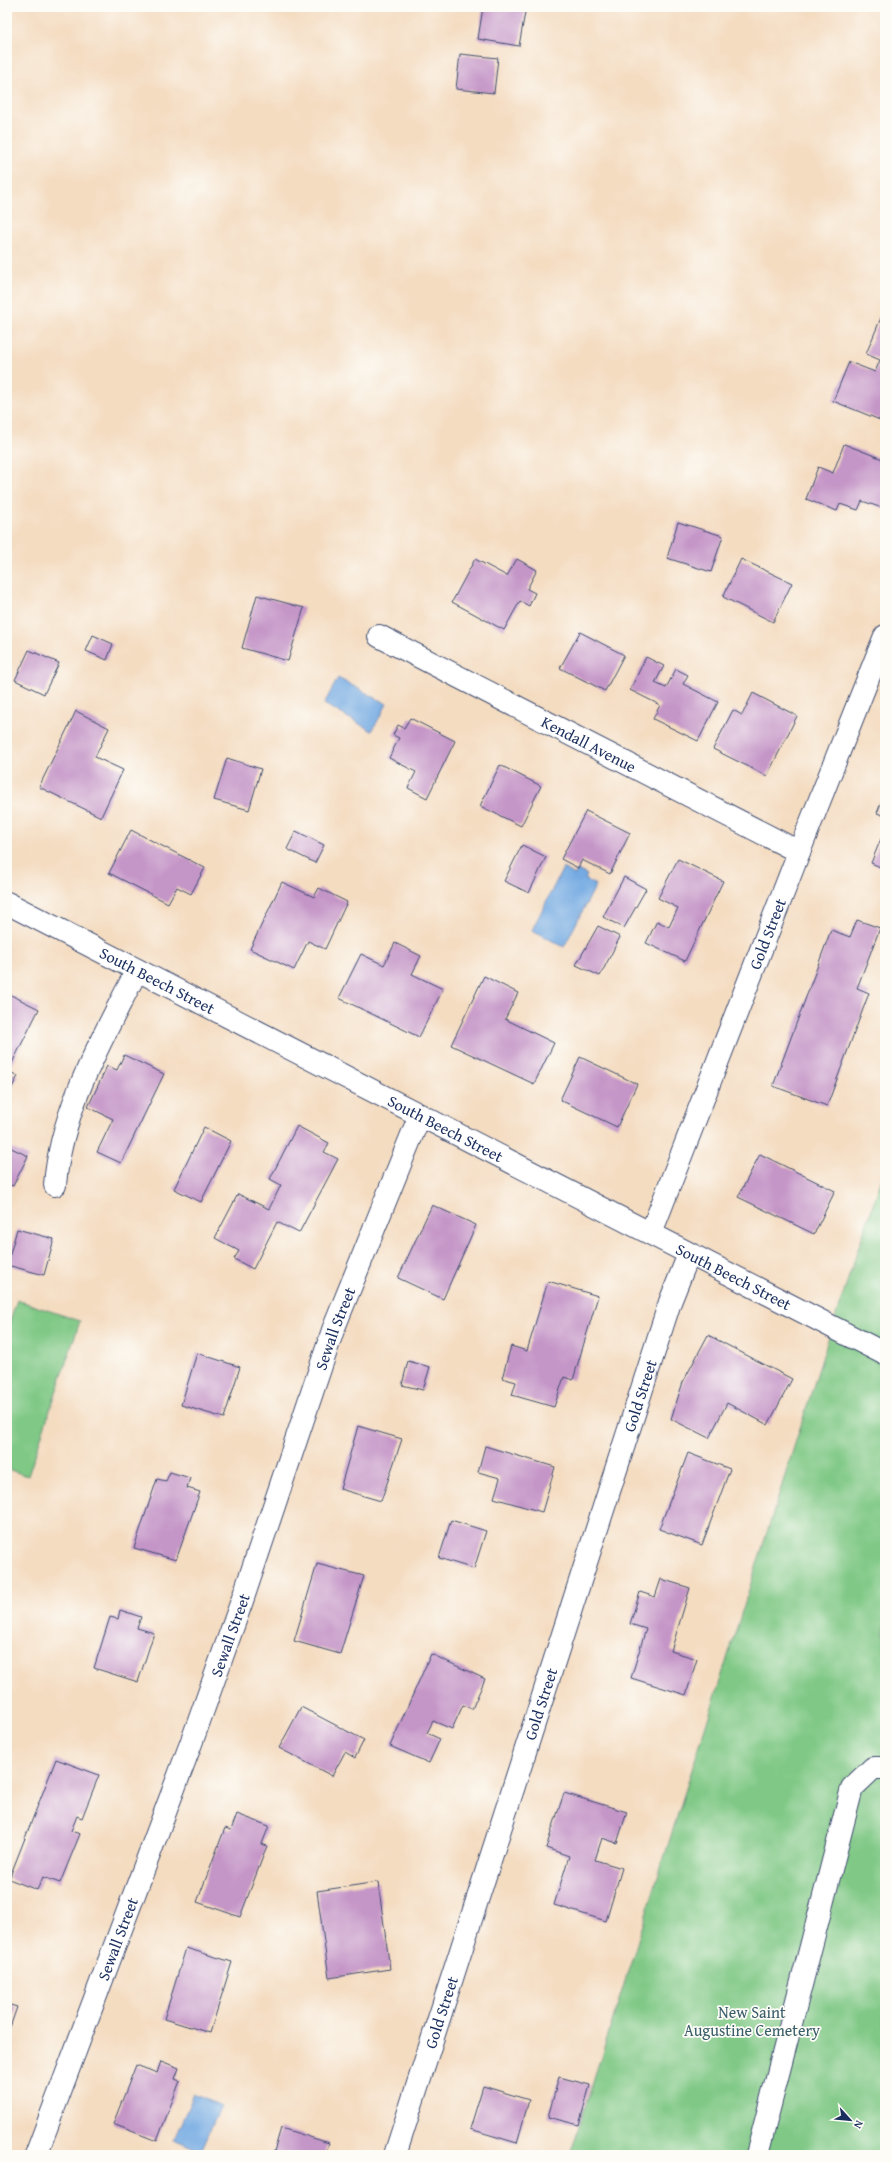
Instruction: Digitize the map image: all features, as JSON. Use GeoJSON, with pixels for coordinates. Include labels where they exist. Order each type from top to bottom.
{"type":"FeatureCollection","features":[{"type":"Feature","properties":{"kind":"street","name":"Kendall Avenue"},"geometry":{"type":"LineString","coordinates":[[379,636],[799,852]]}},
{"type":"Feature","properties":{"kind":"street","name":"Gold Street"},"geometry":{"type":"LineString","coordinates":[[651,1233],[799,852],[885,636]]}},
{"type":"Feature","properties":{"kind":"street","name":"South Beech Street"},"geometry":{"type":"LineString","coordinates":[[7,903],[885,1354]]}},
{"type":"Feature","properties":{"kind":"street"},"geometry":{"type":"LineString","coordinates":[[55,1185],[57,1157],[82,1081],[137,970]]}},
{"type":"Feature","properties":{"kind":"street","name":"Sewall Street"},"geometry":{"type":"LineString","coordinates":[[36,2155],[193,1738],[243,1598],[332,1330],[420,1115]]}},
{"type":"Feature","properties":{"kind":"street","name":"Gold Street"},"geometry":{"type":"LineString","coordinates":[[395,2155],[670,1302],[689,1254]]}},
{"type":"Feature","properties":{"kind":"street"},"geometry":{"type":"LineString","coordinates":[[757,2155],[852,1788],[872,1768],[885,1768]]}},
{"type":"Feature","properties":{"kind":"green space","name":"New Saint Augustine Cemetery"},"geometry":{"type":"Polygon","coordinates":[[[885,1169],[885,2155],[570,2155],[832,1327],[885,1169]]]}},
{"type":"Feature","properties":{"kind":"green space"},"geometry":{"type":"Polygon","coordinates":[[[17,1300],[80,1321],[28,1476],[7,1469],[7,1330],[17,1300]]]}},
{"type":"Feature","properties":{"kind":"water"},"geometry":{"type":"Polygon","coordinates":[[[338,678],[387,704],[372,731],[324,704],[338,678]]]}},
{"type":"Feature","properties":{"kind":"water"},"geometry":{"type":"Polygon","coordinates":[[[563,868],[575,875],[577,870],[587,875],[585,879],[596,885],[564,947],[532,930],[563,868]]]}},
{"type":"Feature","properties":{"kind":"water"},"geometry":{"type":"Polygon","coordinates":[[[194,2094],[221,2106],[201,2151],[174,2139],[194,2094]]]}},
{"type":"Feature","properties":{"kind":"building"},"geometry":{"type":"Polygon","coordinates":[[[483,7],[526,7],[519,46],[478,39],[483,7]]]}},
{"type":"Feature","properties":{"kind":"building"},"geometry":{"type":"Polygon","coordinates":[[[460,54],[498,58],[494,93],[456,89],[460,54]]]}},
{"type":"Feature","properties":{"kind":"building"},"geometry":{"type":"Polygon","coordinates":[[[885,308],[885,407],[880,420],[833,401],[849,362],[875,372],[880,360],[866,354],[885,308]]]}},
{"type":"Feature","properties":{"kind":"building"},"geometry":{"type":"Polygon","coordinates":[[[844,444],[885,460],[885,509],[862,501],[858,510],[840,504],[837,511],[806,499],[818,467],[833,473],[844,444]]]}},
{"type":"Feature","properties":{"kind":"building"},"geometry":{"type":"Polygon","coordinates":[[[678,522],[723,536],[711,572],[667,558],[678,522]]]}},
{"type":"Feature","properties":{"kind":"building"},"geometry":{"type":"Polygon","coordinates":[[[475,559],[507,576],[517,559],[537,570],[527,589],[535,593],[529,606],[520,601],[504,630],[452,602],[475,559]]]}},
{"type":"Feature","properties":{"kind":"building"},"geometry":{"type":"Polygon","coordinates":[[[741,559],[792,583],[773,622],[723,597],[741,559]]]}},
{"type":"Feature","properties":{"kind":"building"},"geometry":{"type":"Polygon","coordinates":[[[257,595],[304,608],[288,661],[242,648],[257,595]]]}},
{"type":"Feature","properties":{"kind":"building"},"geometry":{"type":"Polygon","coordinates":[[[580,632],[624,655],[605,691],[560,668],[580,632]]]}},
{"type":"Feature","properties":{"kind":"building"},"geometry":{"type":"Polygon","coordinates":[[[93,635],[113,644],[107,660],[86,651],[93,635]]]}},
{"type":"Feature","properties":{"kind":"building"},"geometry":{"type":"Polygon","coordinates":[[[29,650],[59,663],[44,694],[15,680],[29,650]]]}},
{"type":"Feature","properties":{"kind":"building"},"geometry":{"type":"Polygon","coordinates":[[[646,657],[664,666],[655,683],[666,688],[676,669],[688,675],[683,684],[718,702],[698,741],[653,719],[660,705],[630,690],[646,657]]]}},
{"type":"Feature","properties":{"kind":"building"},"geometry":{"type":"Polygon","coordinates":[[[753,693],[797,716],[767,776],[713,749],[733,710],[742,715],[753,693]]]}},
{"type":"Feature","properties":{"kind":"building"},"geometry":{"type":"Polygon","coordinates":[[[76,711],[109,728],[95,757],[123,770],[101,817],[39,787],[76,711]]]}},
{"type":"Feature","properties":{"kind":"building"},"geometry":{"type":"Polygon","coordinates":[[[410,718],[455,741],[427,798],[408,788],[416,772],[389,758],[399,738],[393,735],[398,725],[404,728],[410,718]]]}},
{"type":"Feature","properties":{"kind":"building"},"geometry":{"type":"Polygon","coordinates":[[[227,758],[261,769],[249,810],[214,800],[227,758]]]}},
{"type":"Feature","properties":{"kind":"building"},"geometry":{"type":"Polygon","coordinates":[[[500,765],[541,786],[521,826],[480,806],[500,765]]]}},
{"type":"Feature","properties":{"kind":"building"},"geometry":{"type":"Polygon","coordinates":[[[885,793],[885,816],[877,813],[885,793]]]}},
{"type":"Feature","properties":{"kind":"building"},"geometry":{"type":"Polygon","coordinates":[[[586,811],[630,833],[610,874],[582,860],[578,868],[561,859],[586,811]]]}},
{"type":"Feature","properties":{"kind":"building"},"geometry":{"type":"Polygon","coordinates":[[[885,829],[885,869],[871,863],[885,829]]]}},
{"type":"Feature","properties":{"kind":"building"},"geometry":{"type":"Polygon","coordinates":[[[131,830],[205,868],[191,894],[177,887],[168,903],[109,873],[131,830]]]}},
{"type":"Feature","properties":{"kind":"building"},"geometry":{"type":"Polygon","coordinates":[[[296,831],[324,845],[315,863],[287,849],[296,831]]]}},
{"type":"Feature","properties":{"kind":"building"},"geometry":{"type":"Polygon","coordinates":[[[522,845],[546,857],[529,893],[504,881],[522,845]]]}},
{"type":"Feature","properties":{"kind":"building"},"geometry":{"type":"Polygon","coordinates":[[[678,859],[723,881],[685,961],[646,943],[657,921],[669,927],[678,908],[658,898],[678,859]]]}},
{"type":"Feature","properties":{"kind":"building"},"geometry":{"type":"Polygon","coordinates":[[[624,877],[646,889],[624,928],[603,917],[624,877]]]}},
{"type":"Feature","properties":{"kind":"building"},"geometry":{"type":"Polygon","coordinates":[[[282,882],[314,897],[319,888],[347,902],[325,949],[308,941],[294,970],[250,949],[282,882]]]}},
{"type":"Feature","properties":{"kind":"building"},"geometry":{"type":"Polygon","coordinates":[[[857,920],[880,928],[857,988],[869,993],[827,1106],[773,1086],[831,930],[850,937],[857,920]]]}},
{"type":"Feature","properties":{"kind":"building"},"geometry":{"type":"Polygon","coordinates":[[[598,926],[620,937],[600,976],[576,965],[598,926]]]}},
{"type":"Feature","properties":{"kind":"building"},"geometry":{"type":"Polygon","coordinates":[[[395,943],[421,956],[412,974],[443,989],[419,1037],[339,998],[361,954],[384,965],[395,943]]]}},
{"type":"Feature","properties":{"kind":"building"},"geometry":{"type":"Polygon","coordinates":[[[484,976],[518,993],[505,1019],[554,1043],[534,1084],[451,1045],[484,976]]]}},
{"type":"Feature","properties":{"kind":"building"},"geometry":{"type":"Polygon","coordinates":[[[7,993],[39,1009],[8,1071],[18,1076],[9,1093],[7,1092],[7,993]]]}},
{"type":"Feature","properties":{"kind":"building"},"geometry":{"type":"Polygon","coordinates":[[[124,1055],[164,1074],[121,1163],[97,1152],[113,1119],[88,1107],[107,1066],[117,1070],[124,1055]]]}},
{"type":"Feature","properties":{"kind":"building"},"geometry":{"type":"Polygon","coordinates":[[[580,1057],[637,1084],[617,1127],[560,1100],[580,1057]]]}},
{"type":"Feature","properties":{"kind":"building"},"geometry":{"type":"Polygon","coordinates":[[[297,1126],[329,1143],[324,1152],[338,1159],[299,1233],[277,1222],[253,1269],[234,1259],[239,1251],[215,1238],[238,1194],[269,1209],[281,1185],[270,1179],[297,1126]]]}},
{"type":"Feature","properties":{"kind":"building"},"geometry":{"type":"Polygon","coordinates":[[[204,1127],[231,1141],[201,1202],[174,1189],[204,1127]]]}},
{"type":"Feature","properties":{"kind":"building"},"geometry":{"type":"Polygon","coordinates":[[[7,1146],[28,1156],[13,1186],[7,1184],[7,1146]]]}},
{"type":"Feature","properties":{"kind":"building"},"geometry":{"type":"Polygon","coordinates":[[[760,1154],[835,1191],[814,1234],[738,1197],[760,1154]]]}},
{"type":"Feature","properties":{"kind":"building"},"geometry":{"type":"Polygon","coordinates":[[[432,1205],[476,1225],[443,1299],[398,1278],[432,1205]]]}},
{"type":"Feature","properties":{"kind":"building"},"geometry":{"type":"Polygon","coordinates":[[[17,1229],[54,1239],[44,1275],[7,1265],[17,1229]]]}},
{"type":"Feature","properties":{"kind":"building"},"geometry":{"type":"Polygon","coordinates":[[[548,1281],[598,1296],[573,1380],[564,1377],[554,1407],[512,1395],[516,1382],[502,1378],[511,1346],[527,1351],[548,1281]]]}},
{"type":"Feature","properties":{"kind":"building"},"geometry":{"type":"Polygon","coordinates":[[[708,1335],[792,1379],[768,1425],[727,1403],[709,1438],[671,1419],[683,1382],[708,1335]]]}},
{"type":"Feature","properties":{"kind":"building"},"geometry":{"type":"Polygon","coordinates":[[[197,1353],[240,1367],[224,1418],[181,1405],[197,1353]]]}},
{"type":"Feature","properties":{"kind":"building"},"geometry":{"type":"Polygon","coordinates":[[[408,1361],[430,1367],[423,1390],[402,1385],[408,1361]]]}},
{"type":"Feature","properties":{"kind":"building"},"geometry":{"type":"Polygon","coordinates":[[[358,1426],[402,1439],[381,1501],[340,1489],[358,1426]]]}},
{"type":"Feature","properties":{"kind":"building"},"geometry":{"type":"Polygon","coordinates":[[[485,1446],[555,1467],[542,1512],[494,1498],[500,1478],[478,1472],[485,1446]]]}},
{"type":"Feature","properties":{"kind":"building"},"geometry":{"type":"Polygon","coordinates":[[[688,1453],[730,1469],[702,1545],[659,1529],[688,1453]]]}},
{"type":"Feature","properties":{"kind":"building"},"geometry":{"type":"Polygon","coordinates":[[[170,1472],[190,1478],[187,1488],[200,1492],[176,1560],[134,1548],[157,1479],[166,1481],[170,1472]]]}},
{"type":"Feature","properties":{"kind":"building"},"geometry":{"type":"Polygon","coordinates":[[[451,1520],[486,1531],[474,1569],[439,1558],[451,1520]]]}},
{"type":"Feature","properties":{"kind":"building"},"geometry":{"type":"Polygon","coordinates":[[[317,1564],[364,1576],[340,1654],[294,1641],[317,1564]]]}},
{"type":"Feature","properties":{"kind":"building"},"geometry":{"type":"Polygon","coordinates":[[[661,1579],[690,1588],[671,1651],[697,1659],[686,1695],[631,1678],[646,1629],[630,1624],[640,1592],[655,1597],[661,1579]]]}},
{"type":"Feature","properties":{"kind":"building"},"geometry":{"type":"Polygon","coordinates":[[[120,1610],[141,1617],[137,1628],[154,1633],[138,1682],[94,1668],[110,1617],[118,1619],[120,1610]]]}},
{"type":"Feature","properties":{"kind":"building"},"geometry":{"type":"Polygon","coordinates":[[[431,1654],[485,1679],[472,1709],[463,1705],[452,1729],[433,1721],[427,1733],[440,1739],[429,1763],[390,1746],[431,1654]]]}},
{"type":"Feature","properties":{"kind":"building"},"geometry":{"type":"Polygon","coordinates":[[[301,1707],[364,1740],[355,1758],[345,1752],[332,1776],[279,1748],[301,1707]]]}},
{"type":"Feature","properties":{"kind":"building"},"geometry":{"type":"Polygon","coordinates":[[[56,1759],[99,1775],[82,1818],[77,1816],[71,1831],[80,1834],[60,1883],[43,1877],[37,1890],[9,1879],[56,1759]]]}},
{"type":"Feature","properties":{"kind":"building"},"geometry":{"type":"Polygon","coordinates":[[[564,1793],[627,1812],[617,1843],[602,1838],[595,1860],[622,1868],[606,1921],[554,1905],[569,1856],[546,1848],[564,1793]]]}},
{"type":"Feature","properties":{"kind":"building"},"geometry":{"type":"Polygon","coordinates":[[[237,1814],[269,1826],[262,1844],[267,1846],[240,1917],[197,1902],[225,1828],[231,1830],[237,1814]]]}},
{"type":"Feature","properties":{"kind":"building"},"geometry":{"type":"Polygon","coordinates":[[[378,1882],[390,1969],[329,1978],[317,1891],[378,1882]]]}},
{"type":"Feature","properties":{"kind":"building"},"geometry":{"type":"Polygon","coordinates":[[[186,1948],[232,1962],[210,2033],[164,2019],[186,1948]]]}},
{"type":"Feature","properties":{"kind":"building"},"geometry":{"type":"Polygon","coordinates":[[[7,2004],[17,2007],[7,2036],[7,2004]]]}},
{"type":"Feature","properties":{"kind":"building"},"geometry":{"type":"Polygon","coordinates":[[[161,2061],[179,2068],[175,2079],[180,2081],[157,2141],[113,2124],[136,2065],[157,2073],[161,2061]]]}},
{"type":"Feature","properties":{"kind":"building"},"geometry":{"type":"Polygon","coordinates":[[[559,2077],[590,2085],[579,2125],[548,2117],[559,2077]]]}},
{"type":"Feature","properties":{"kind":"building"},"geometry":{"type":"Polygon","coordinates":[[[483,2086],[529,2100],[517,2143],[470,2129],[483,2086]]]}},
{"type":"Feature","properties":{"kind":"building"},"geometry":{"type":"Polygon","coordinates":[[[281,2128],[329,2143],[325,2155],[273,2155],[281,2128]]]}}]}
